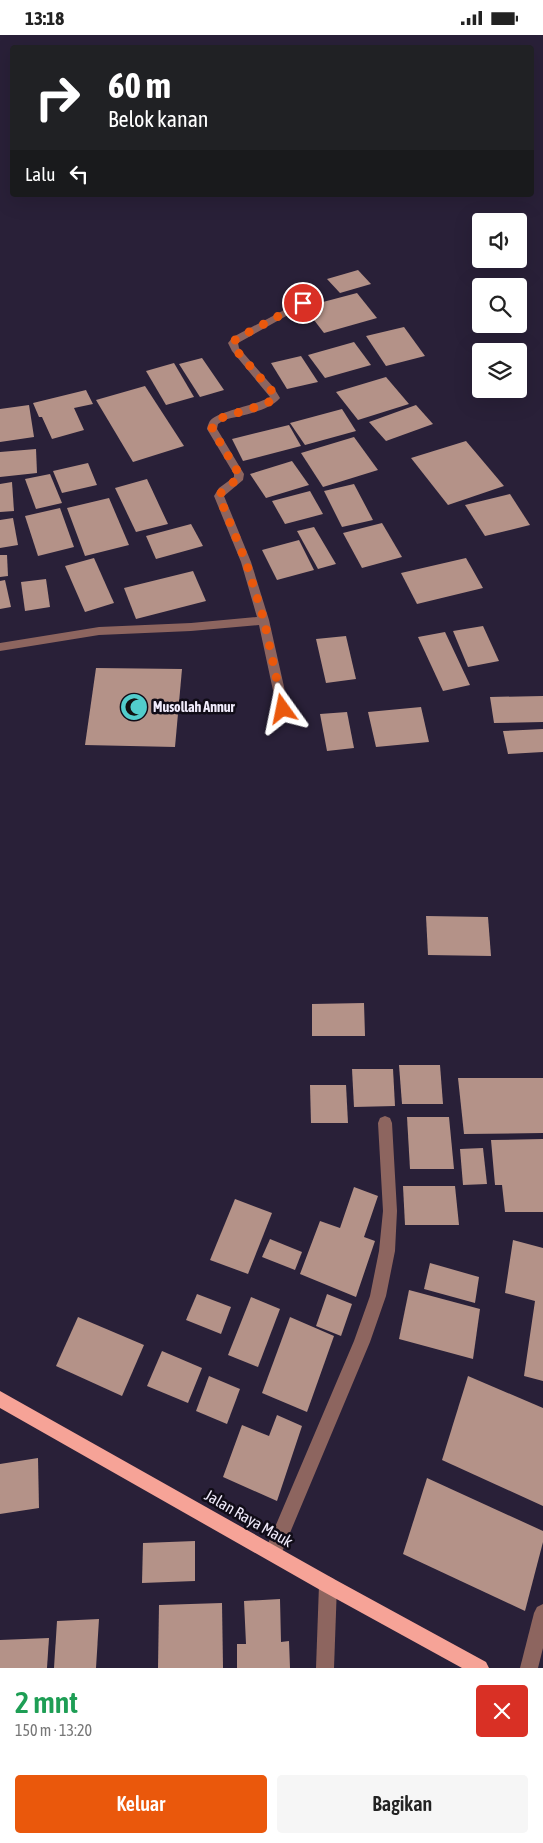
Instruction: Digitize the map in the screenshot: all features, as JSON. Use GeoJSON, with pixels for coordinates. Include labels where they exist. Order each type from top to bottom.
{"type":"FeatureCollection","features":[{"type":"Feature","properties":{"kind":"main road","name":"Jalan Raya Mauk"},"geometry":{"type":"LineString","coordinates":[[0,1399],[328,1585],[480,1668]]}},
{"type":"Feature","properties":{"kind":"street"},"geometry":{"type":"LineString","coordinates":[[283,709],[264,620],[246,562],[219,496],[223,490],[239,478],[239,474],[212,429],[212,425],[221,418],[266,404],[275,398],[271,390],[235,349],[233,343],[240,336],[303,303]]}},
{"type":"Feature","properties":{"kind":"street"},"geometry":{"type":"LineString","coordinates":[[0,647],[98,631],[191,627],[264,620]]}},
{"type":"Feature","properties":{"kind":"street"},"geometry":{"type":"LineString","coordinates":[[273,1553],[362,1342],[378,1297],[387,1251],[390,1211],[385,1123]]}},
{"type":"Feature","properties":{"kind":"street"},"geometry":{"type":"LineString","coordinates":[[324,1668],[328,1585]]}},
{"type":"Feature","properties":{"kind":"street"},"geometry":{"type":"LineString","coordinates":[[529,1668],[543,1613]]}},
{"type":"Feature","properties":{"kind":"building"},"geometry":{"type":"Polygon","coordinates":[[[358,270],[371,284],[340,293],[327,279],[358,270]]]}},
{"type":"Feature","properties":{"kind":"building"},"geometry":{"type":"Polygon","coordinates":[[[357,293],[377,318],[324,333],[304,307],[357,293]]]}},
{"type":"Feature","properties":{"kind":"building"},"geometry":{"type":"Polygon","coordinates":[[[404,327],[425,356],[386,366],[366,336],[404,327]]]}},
{"type":"Feature","properties":{"kind":"building"},"geometry":{"type":"Polygon","coordinates":[[[354,342],[371,365],[325,378],[308,355],[354,342]]]}},
{"type":"Feature","properties":{"kind":"building"},"geometry":{"type":"Polygon","coordinates":[[[301,356],[318,382],[287,389],[271,363],[301,356]]]}},
{"type":"Feature","properties":{"kind":"building"},"geometry":{"type":"Polygon","coordinates":[[[202,358],[224,390],[200,397],[179,364],[202,358]]]}},
{"type":"Feature","properties":{"kind":"building"},"geometry":{"type":"Polygon","coordinates":[[[174,363],[194,397],[166,405],[146,371],[174,363]]]}},
{"type":"Feature","properties":{"kind":"building"},"geometry":{"type":"Polygon","coordinates":[[[386,377],[409,404],[358,420],[336,392],[386,377]]]}},
{"type":"Feature","properties":{"kind":"building"},"geometry":{"type":"Polygon","coordinates":[[[145,386],[184,446],[133,462],[96,400],[145,386]]]}},
{"type":"Feature","properties":{"kind":"building"},"geometry":{"type":"Polygon","coordinates":[[[86,390],[93,404],[74,408],[84,430],[52,439],[33,403],[86,390]]]}},
{"type":"Feature","properties":{"kind":"building"},"geometry":{"type":"Polygon","coordinates":[[[29,405],[34,437],[0,442],[0,409],[29,405]]]}},
{"type":"Feature","properties":{"kind":"building"},"geometry":{"type":"Polygon","coordinates":[[[416,405],[433,424],[386,441],[369,422],[416,405]]]}},
{"type":"Feature","properties":{"kind":"building"},"geometry":{"type":"Polygon","coordinates":[[[342,409],[356,431],[305,445],[290,423],[342,409]]]}},
{"type":"Feature","properties":{"kind":"building"},"geometry":{"type":"Polygon","coordinates":[[[289,425],[301,446],[243,461],[232,439],[289,425]]]}},
{"type":"Feature","properties":{"kind":"building"},"geometry":{"type":"Polygon","coordinates":[[[354,437],[378,470],[323,487],[301,453],[354,437]]]}},
{"type":"Feature","properties":{"kind":"building"},"geometry":{"type":"Polygon","coordinates":[[[466,441],[504,486],[448,505],[411,458],[466,441]]]}},
{"type":"Feature","properties":{"kind":"building"},"geometry":{"type":"Polygon","coordinates":[[[36,449],[37,473],[0,477],[0,452],[36,449]]]}},
{"type":"Feature","properties":{"kind":"building"},"geometry":{"type":"Polygon","coordinates":[[[292,461],[309,485],[266,498],[250,474],[292,461]]]}},
{"type":"Feature","properties":{"kind":"building"},"geometry":{"type":"Polygon","coordinates":[[[88,463],[97,485],[62,493],[53,471],[88,463]]]}},
{"type":"Feature","properties":{"kind":"building"},"geometry":{"type":"Polygon","coordinates":[[[50,474],[62,503],[36,509],[25,479],[50,474]]]}},
{"type":"Feature","properties":{"kind":"building"},"geometry":{"type":"Polygon","coordinates":[[[147,479],[168,524],[136,532],[115,488],[147,479]]]}},
{"type":"Feature","properties":{"kind":"building"},"geometry":{"type":"Polygon","coordinates":[[[12,482],[14,511],[0,512],[0,484],[12,482]]]}},
{"type":"Feature","properties":{"kind":"building"},"geometry":{"type":"Polygon","coordinates":[[[354,484],[373,520],[342,527],[324,491],[354,484]]]}},
{"type":"Feature","properties":{"kind":"building"},"geometry":{"type":"Polygon","coordinates":[[[310,491],[323,514],[285,524],[272,501],[310,491]]]}},
{"type":"Feature","properties":{"kind":"building"},"geometry":{"type":"Polygon","coordinates":[[[510,494],[530,525],[485,536],[465,505],[510,494]]]}},
{"type":"Feature","properties":{"kind":"building"},"geometry":{"type":"Polygon","coordinates":[[[109,498],[129,545],[85,556],[67,508],[109,498]]]}},
{"type":"Feature","properties":{"kind":"building"},"geometry":{"type":"Polygon","coordinates":[[[60,508],[74,547],[38,556],[25,516],[60,508]]]}},
{"type":"Feature","properties":{"kind":"building"},"geometry":{"type":"Polygon","coordinates":[[[13,518],[18,545],[0,548],[0,520],[13,518]]]}},
{"type":"Feature","properties":{"kind":"building"},"geometry":{"type":"Polygon","coordinates":[[[382,523],[402,557],[362,568],[343,533],[382,523]]]}},
{"type":"Feature","properties":{"kind":"building"},"geometry":{"type":"Polygon","coordinates":[[[191,524],[203,546],[156,559],[146,536],[191,524]]]}},
{"type":"Feature","properties":{"kind":"building"},"geometry":{"type":"Polygon","coordinates":[[[314,527],[336,564],[318,569],[297,531],[314,527]]]}},
{"type":"Feature","properties":{"kind":"building"},"geometry":{"type":"Polygon","coordinates":[[[299,540],[314,570],[277,580],[262,550],[299,540]]]}},
{"type":"Feature","properties":{"kind":"building"},"geometry":{"type":"Polygon","coordinates":[[[0,555],[7,555],[8,576],[0,577],[0,555]]]}},
{"type":"Feature","properties":{"kind":"building"},"geometry":{"type":"Polygon","coordinates":[[[94,558],[114,603],[85,612],[65,566],[94,558]]]}},
{"type":"Feature","properties":{"kind":"building"},"geometry":{"type":"Polygon","coordinates":[[[466,558],[483,588],[417,604],[401,573],[466,558]]]}},
{"type":"Feature","properties":{"kind":"building"},"geometry":{"type":"Polygon","coordinates":[[[193,571],[206,601],[136,619],[124,588],[193,571]]]}},
{"type":"Feature","properties":{"kind":"building"},"geometry":{"type":"Polygon","coordinates":[[[46,579],[50,607],[25,611],[21,582],[46,579]]]}},
{"type":"Feature","properties":{"kind":"building"},"geometry":{"type":"Polygon","coordinates":[[[5,580],[11,607],[0,609],[0,581],[5,580]]]}},
{"type":"Feature","properties":{"kind":"building"},"geometry":{"type":"Polygon","coordinates":[[[483,626],[499,661],[468,667],[453,631],[483,626]]]}},
{"type":"Feature","properties":{"kind":"building"},"geometry":{"type":"Polygon","coordinates":[[[445,632],[470,685],[443,691],[418,637],[445,632]]]}},
{"type":"Feature","properties":{"kind":"building"},"geometry":{"type":"Polygon","coordinates":[[[346,636],[356,679],[326,683],[316,639],[346,636]]]}},
{"type":"Feature","properties":{"kind":"building","name":"Musollah Annur"},"geometry":{"type":"Polygon","coordinates":[[[96,668],[182,669],[175,747],[85,745],[96,668]]]}},
{"type":"Feature","properties":{"kind":"building"},"geometry":{"type":"Polygon","coordinates":[[[543,696],[543,722],[494,723],[490,697],[543,696]]]}},
{"type":"Feature","properties":{"kind":"building"},"geometry":{"type":"Polygon","coordinates":[[[421,707],[429,742],[376,747],[368,712],[421,707]]]}},
{"type":"Feature","properties":{"kind":"building"},"geometry":{"type":"Polygon","coordinates":[[[347,712],[354,748],[327,751],[320,714],[347,712]]]}},
{"type":"Feature","properties":{"kind":"building"},"geometry":{"type":"Polygon","coordinates":[[[543,729],[543,752],[508,754],[503,731],[543,729]]]}},
{"type":"Feature","properties":{"kind":"building"},"geometry":{"type":"Polygon","coordinates":[[[426,916],[488,917],[491,956],[428,955],[426,916]]]}},
{"type":"Feature","properties":{"kind":"building"},"geometry":{"type":"Polygon","coordinates":[[[364,1003],[365,1036],[312,1036],[312,1004],[364,1003]]]}},
{"type":"Feature","properties":{"kind":"building"},"geometry":{"type":"Polygon","coordinates":[[[399,1065],[440,1065],[443,1104],[402,1104],[399,1065]]]}},
{"type":"Feature","properties":{"kind":"building"},"geometry":{"type":"Polygon","coordinates":[[[352,1069],[393,1069],[395,1106],[354,1107],[352,1069]]]}},
{"type":"Feature","properties":{"kind":"building"},"geometry":{"type":"Polygon","coordinates":[[[458,1078],[543,1078],[543,1133],[464,1134],[458,1078]]]}},
{"type":"Feature","properties":{"kind":"building"},"geometry":{"type":"Polygon","coordinates":[[[310,1085],[346,1085],[348,1123],[311,1123],[310,1085]]]}},
{"type":"Feature","properties":{"kind":"building"},"geometry":{"type":"Polygon","coordinates":[[[407,1117],[449,1117],[454,1169],[410,1169],[407,1117]]]}},
{"type":"Feature","properties":{"kind":"building"},"geometry":{"type":"Polygon","coordinates":[[[543,1139],[543,1212],[505,1212],[502,1185],[495,1185],[491,1140],[543,1139]]]}},
{"type":"Feature","properties":{"kind":"building"},"geometry":{"type":"Polygon","coordinates":[[[483,1148],[487,1184],[463,1185],[460,1149],[483,1148]]]}},
{"type":"Feature","properties":{"kind":"building"},"geometry":{"type":"Polygon","coordinates":[[[403,1186],[455,1186],[459,1225],[405,1225],[403,1186]]]}},
{"type":"Feature","properties":{"kind":"building"},"geometry":{"type":"Polygon","coordinates":[[[354,1187],[378,1196],[364,1237],[375,1241],[356,1297],[300,1274],[320,1221],[340,1228],[354,1187]]]}},
{"type":"Feature","properties":{"kind":"building"},"geometry":{"type":"Polygon","coordinates":[[[235,1199],[272,1213],[248,1274],[210,1260],[235,1199]]]}},
{"type":"Feature","properties":{"kind":"building"},"geometry":{"type":"Polygon","coordinates":[[[270,1239],[302,1252],[295,1270],[262,1257],[270,1239]]]}},
{"type":"Feature","properties":{"kind":"building"},"geometry":{"type":"Polygon","coordinates":[[[513,1240],[543,1248],[543,1381],[524,1376],[535,1301],[505,1293],[513,1240]]]}},
{"type":"Feature","properties":{"kind":"building"},"geometry":{"type":"Polygon","coordinates":[[[430,1263],[479,1277],[475,1303],[424,1289],[430,1263]]]}},
{"type":"Feature","properties":{"kind":"building"},"geometry":{"type":"Polygon","coordinates":[[[409,1290],[480,1309],[473,1359],[399,1339],[409,1290]]]}},
{"type":"Feature","properties":{"kind":"building"},"geometry":{"type":"Polygon","coordinates":[[[197,1294],[231,1307],[221,1334],[186,1320],[197,1294]]]}},
{"type":"Feature","properties":{"kind":"building"},"geometry":{"type":"Polygon","coordinates":[[[327,1294],[352,1304],[341,1336],[316,1326],[327,1294]]]}},
{"type":"Feature","properties":{"kind":"building"},"geometry":{"type":"Polygon","coordinates":[[[251,1297],[280,1309],[258,1367],[228,1355],[251,1297]]]}},
{"type":"Feature","properties":{"kind":"building"},"geometry":{"type":"Polygon","coordinates":[[[78,1317],[144,1345],[122,1396],[56,1366],[78,1317]]]}},
{"type":"Feature","properties":{"kind":"building"},"geometry":{"type":"Polygon","coordinates":[[[290,1317],[334,1336],[307,1412],[262,1393],[290,1317]]]}},
{"type":"Feature","properties":{"kind":"building"},"geometry":{"type":"Polygon","coordinates":[[[162,1351],[202,1368],[188,1403],[147,1386],[162,1351]]]}},
{"type":"Feature","properties":{"kind":"building"},"geometry":{"type":"Polygon","coordinates":[[[209,1376],[240,1389],[227,1424],[196,1411],[209,1376]]]}},
{"type":"Feature","properties":{"kind":"building"},"geometry":{"type":"Polygon","coordinates":[[[468,1376],[543,1408],[543,1506],[442,1460],[468,1376]]]}},
{"type":"Feature","properties":{"kind":"building"},"geometry":{"type":"Polygon","coordinates":[[[277,1415],[302,1426],[277,1501],[223,1477],[242,1425],[269,1436],[277,1415]]]}},
{"type":"Feature","properties":{"kind":"building"},"geometry":{"type":"Polygon","coordinates":[[[38,1458],[39,1508],[0,1514],[0,1464],[38,1458]]]}},
{"type":"Feature","properties":{"kind":"building"},"geometry":{"type":"Polygon","coordinates":[[[427,1478],[543,1531],[543,1542],[525,1611],[403,1554],[427,1478]]]}},
{"type":"Feature","properties":{"kind":"building"},"geometry":{"type":"Polygon","coordinates":[[[195,1541],[195,1581],[142,1583],[143,1543],[195,1541]]]}},
{"type":"Feature","properties":{"kind":"building"},"geometry":{"type":"Polygon","coordinates":[[[280,1599],[281,1642],[289,1641],[290,1668],[237,1668],[237,1644],[246,1644],[244,1601],[280,1599]]]}},
{"type":"Feature","properties":{"kind":"building"},"geometry":{"type":"Polygon","coordinates":[[[222,1603],[223,1668],[158,1668],[159,1605],[222,1603]]]}},
{"type":"Feature","properties":{"kind":"building"},"geometry":{"type":"Polygon","coordinates":[[[99,1619],[96,1668],[54,1668],[57,1621],[99,1619]]]}},
{"type":"Feature","properties":{"kind":"building"},"geometry":{"type":"Polygon","coordinates":[[[49,1638],[47,1668],[0,1668],[0,1640],[49,1638]]]}},
{"type":"Feature","properties":{"kind":"place","name":"Musollah Annur"},"geometry":{"type":"Point","coordinates":[134,707]}},
{"type":"Feature","properties":{"kind":"route"},"geometry":{"type":"LineString","coordinates":[[283,709],[264,620],[246,562],[219,496],[223,490],[239,478],[239,474],[212,429],[212,425],[221,418],[266,404],[275,398],[271,390],[235,349],[233,343],[236,339],[303,303]]}}]}
